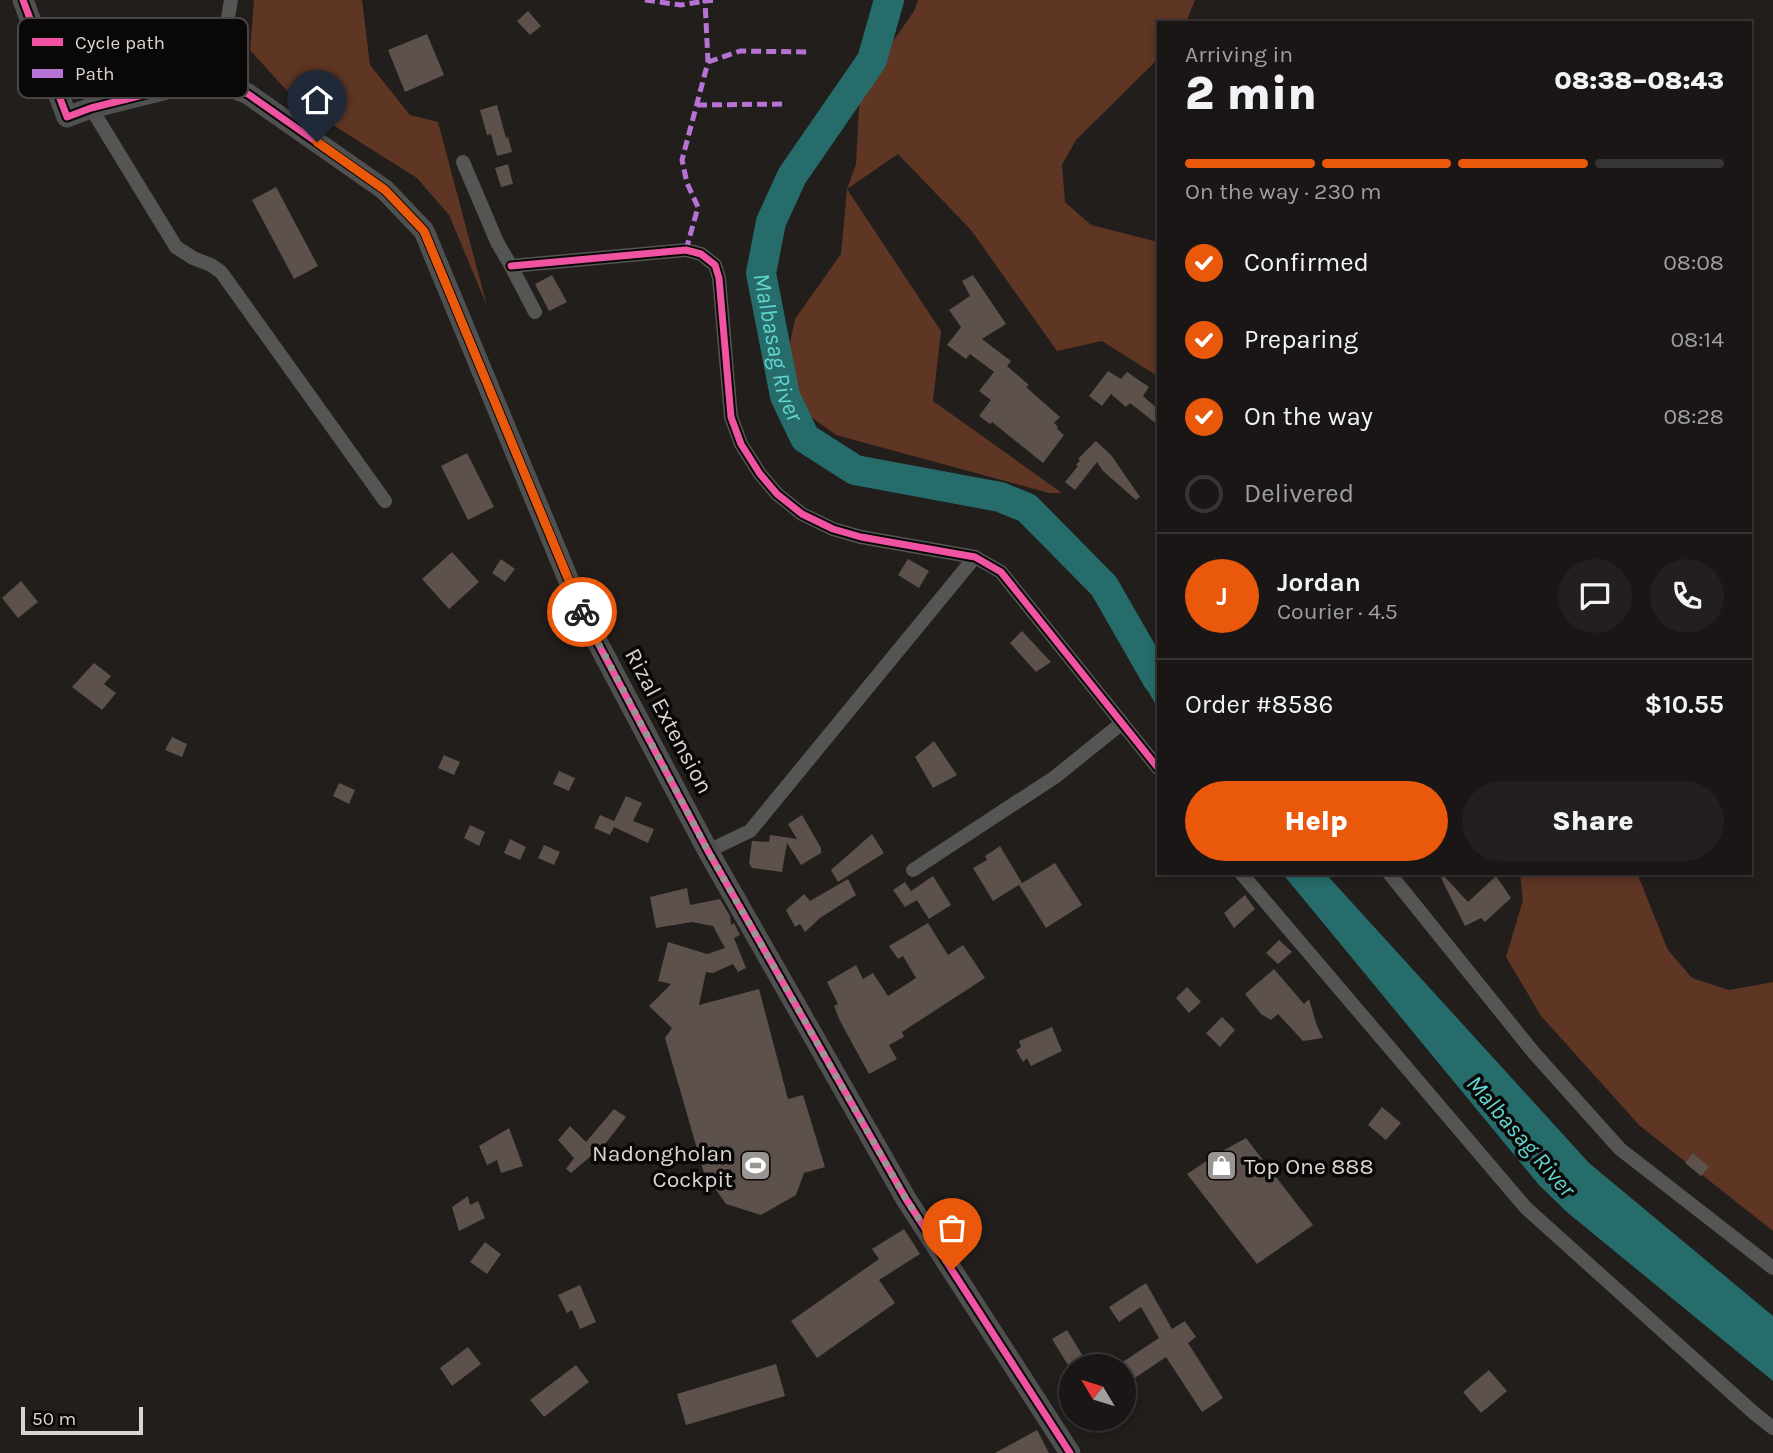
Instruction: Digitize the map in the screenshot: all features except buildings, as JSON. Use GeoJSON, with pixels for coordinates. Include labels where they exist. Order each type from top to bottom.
{"type":"FeatureCollection","features":[{"type":"Feature","properties":{"kind":"street","name":"Rizal Extension"},"geometry":{"type":"LineString","coordinates":[[23,0],[30,18]]}},
{"type":"Feature","properties":{"kind":"street"},"geometry":{"type":"LineString","coordinates":[[228,18],[231,0]]}},
{"type":"Feature","properties":{"kind":"street","name":"Rizal Extension"},"geometry":{"type":"LineString","coordinates":[[248,93],[385,190],[424,231],[583,615],[708,851],[906,1199],[1070,1453]]}},
{"type":"Feature","properties":{"kind":"street","name":"Rizal Extension"},"geometry":{"type":"LineString","coordinates":[[60,98],[67,117],[131,98]]}},
{"type":"Feature","properties":{"kind":"street"},"geometry":{"type":"LineString","coordinates":[[91,108],[176,247],[221,272],[385,501]]}},
{"type":"Feature","properties":{"kind":"street"},"geometry":{"type":"LineString","coordinates":[[463,162],[497,242],[535,312]]}},
{"type":"Feature","properties":{"kind":"street"},"geometry":{"type":"LineString","coordinates":[[511,266],[686,250],[701,254],[715,265],[719,278],[731,417],[741,444],[760,474],[777,494],[802,514],[833,529],[861,537],[975,557],[1000,572],[1157,767]]}},
{"type":"Feature","properties":{"kind":"street"},"geometry":{"type":"LineString","coordinates":[[708,851],[750,831],[975,557]]}},
{"type":"Feature","properties":{"kind":"street"},"geometry":{"type":"LineString","coordinates":[[914,870],[1055,777],[1122,723]]}},
{"type":"Feature","properties":{"kind":"street"},"geometry":{"type":"LineString","coordinates":[[1243,875],[1527,1208],[1773,1428]]}},
{"type":"Feature","properties":{"kind":"street"},"geometry":{"type":"LineString","coordinates":[[1391,875],[1534,1053],[1620,1149],[1773,1268]]}},
{"type":"Feature","properties":{"kind":"shaded area"},"geometry":{"type":"Polygon","coordinates":[[[254,0],[362,0],[370,65],[410,115],[438,122],[487,306],[449,215],[417,178],[298,103],[250,50],[254,0]]]}},
{"type":"Feature","properties":{"kind":"shaded area"},"geometry":{"type":"Polygon","coordinates":[[[918,0],[1195,0],[1187,21],[1157,21],[1157,60],[1076,140],[1062,165],[1065,202],[1091,225],[1157,242],[1157,375],[1102,341],[1057,351],[971,230],[898,154],[847,189],[856,164],[860,89],[914,11],[918,0]]]}},
{"type":"Feature","properties":{"kind":"shaded area"},"geometry":{"type":"Polygon","coordinates":[[[847,189],[941,331],[933,401],[1062,493],[1049,493],[836,435],[807,414],[791,376],[788,356],[791,338],[795,319],[841,254],[847,189]]]}},
{"type":"Feature","properties":{"kind":"shaded area"},"geometry":{"type":"Polygon","coordinates":[[[1520,875],[1638,875],[1668,950],[1692,978],[1729,990],[1773,982],[1773,1231],[1639,1125],[1541,1016],[1506,957],[1523,900],[1520,875]]]}},
{"type":"Feature","properties":{"kind":"water"},"geometry":{"type":"Polygon","coordinates":[[[1104,586],[1157,669],[1157,707],[1119,638],[1104,586]]]}},
{"type":"Feature","properties":{"kind":"water"},"geometry":{"type":"Polygon","coordinates":[[[1284,875],[1327,875],[1589,1163],[1773,1316],[1773,1381],[1568,1213],[1539,1185],[1284,875]]]}},
{"type":"Feature","properties":{"kind":"waterway","name":"Malbasag River"},"geometry":{"type":"LineString","coordinates":[[889,0],[872,60],[792,176],[771,222],[761,273],[785,396],[805,438],[855,470],[1000,497],[1027,508],[1104,586],[1157,678]]}},
{"type":"Feature","properties":{"kind":"marked path"},"geometry":{"type":"LineString","coordinates":[[645,0],[681,5],[705,1]]}},
{"type":"Feature","properties":{"kind":"marked path"},"geometry":{"type":"LineString","coordinates":[[686,250],[698,207],[687,183],[682,160],[708,62],[705,1],[716,0]]}},
{"type":"Feature","properties":{"kind":"marked path"},"geometry":{"type":"LineString","coordinates":[[708,62],[740,51],[808,52]]}},
{"type":"Feature","properties":{"kind":"marked path"},"geometry":{"type":"LineString","coordinates":[[697,105],[784,104]]}},
{"type":"Feature","properties":{"kind":"cycle path"},"geometry":{"type":"LineString","coordinates":[[23,0],[30,18]]}},
{"type":"Feature","properties":{"kind":"cycle path"},"geometry":{"type":"LineString","coordinates":[[248,94],[385,190],[424,231],[583,615],[708,851],[906,1199],[1070,1453]]}},
{"type":"Feature","properties":{"kind":"cycle path"},"geometry":{"type":"LineString","coordinates":[[60,98],[67,117],[131,98]]}},
{"type":"Feature","properties":{"kind":"cycle path"},"geometry":{"type":"LineString","coordinates":[[511,266],[686,250],[701,254],[715,265],[719,278],[731,417],[741,444],[760,474],[777,494],[802,514],[833,529],[861,537],[975,557],[1001,572],[1157,767]]}},
{"type":"Feature","properties":{"kind":"way so far"},"geometry":{"type":"LineString","coordinates":[[582,612],[708,851],[906,1199],[952,1270]]}},
{"type":"Feature","properties":{"kind":"place","name":"Nadongholan Cockpit"},"geometry":{"type":"Point","coordinates":[756,1166]}},
{"type":"Feature","properties":{"kind":"place","name":"Top One 888"},"geometry":{"type":"Point","coordinates":[1221,1166]}},
{"type":"Feature","properties":{"kind":"route"},"geometry":{"type":"LineString","coordinates":[[317,142],[385,190],[424,231],[582,612]]}}]}
